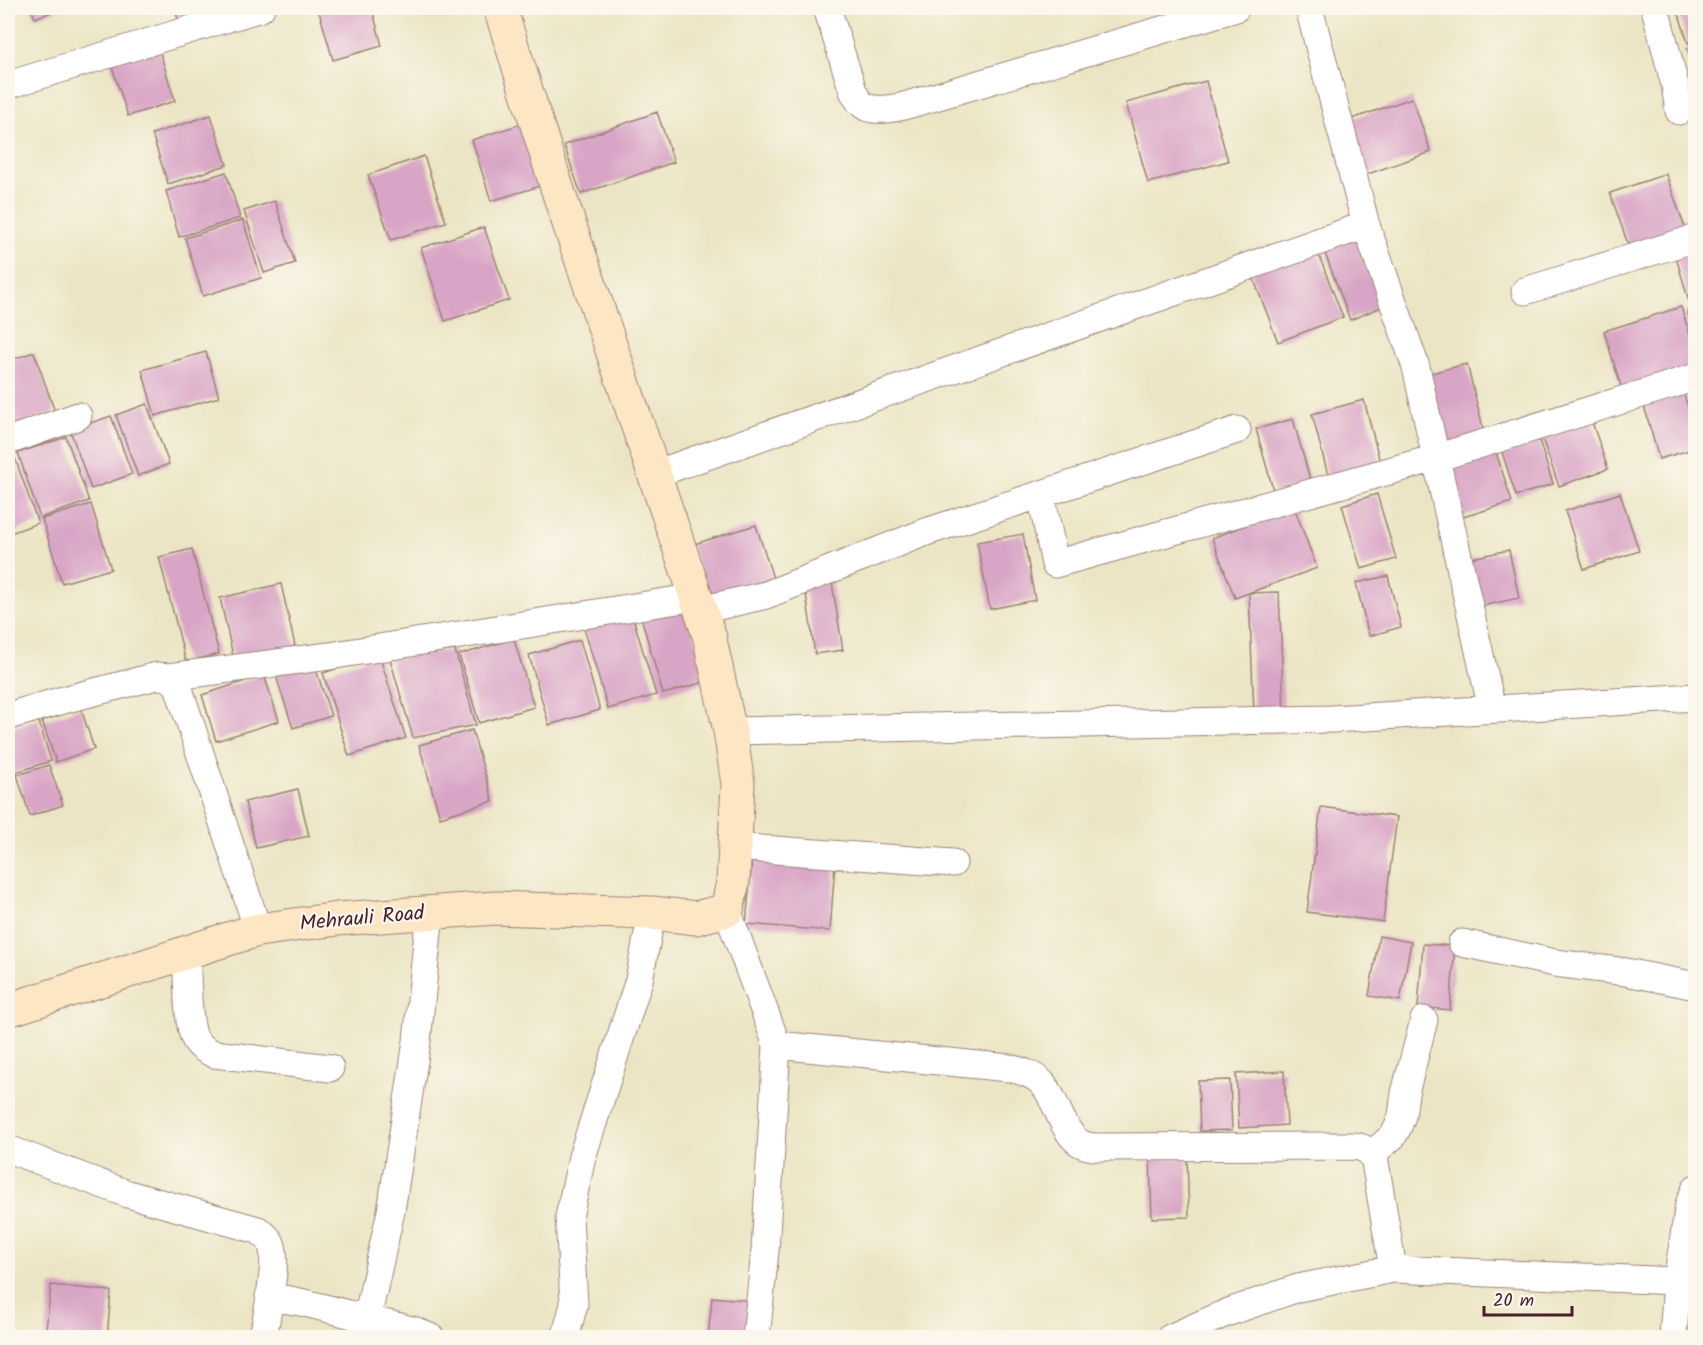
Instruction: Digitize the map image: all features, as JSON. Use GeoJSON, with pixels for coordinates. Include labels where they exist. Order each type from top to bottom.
{"type":"FeatureCollection","features":[{"type":"Feature","properties":{"kind":"street"},"geometry":{"type":"LineString","coordinates":[[8,85],[261,8]]}},
{"type":"Feature","properties":{"kind":"street"},"geometry":{"type":"LineString","coordinates":[[500,8],[560,197],[709,635],[730,731],[738,784],[733,882],[727,910],[777,1045],[765,1251],[756,1338]]}},
{"type":"Feature","properties":{"kind":"street"},"geometry":{"type":"LineString","coordinates":[[827,8],[853,92],[867,107],[883,109],[911,104],[1236,8]]}},
{"type":"Feature","properties":{"kind":"street"},"geometry":{"type":"LineString","coordinates":[[1310,8],[1366,225],[1416,367],[1492,709]]}},
{"type":"Feature","properties":{"kind":"street"},"geometry":{"type":"LineString","coordinates":[[1655,8],[1676,85],[1679,111]]}},
{"type":"Feature","properties":{"kind":"street"},"geometry":{"type":"LineString","coordinates":[[655,474],[1366,225]]}},
{"type":"Feature","properties":{"kind":"street"},"geometry":{"type":"LineString","coordinates":[[1525,291],[1695,238]]}},
{"type":"Feature","properties":{"kind":"street"},"geometry":{"type":"LineString","coordinates":[[1041,495],[1055,564],[1436,458],[1695,377]]}},
{"type":"Feature","properties":{"kind":"street"},"geometry":{"type":"LineString","coordinates":[[8,441],[78,416]]}},
{"type":"Feature","properties":{"kind":"street"},"geometry":{"type":"LineString","coordinates":[[8,716],[157,676],[169,677],[329,656],[766,595],[926,532],[1237,430]]}},
{"type":"Feature","properties":{"kind":"street"},"geometry":{"type":"LineString","coordinates":[[169,677],[178,686],[258,930]]}},
{"type":"Feature","properties":{"kind":"street"},"geometry":{"type":"LineString","coordinates":[[730,731],[1314,719],[1695,697]]}},
{"type":"Feature","properties":{"kind":"street"},"geometry":{"type":"LineString","coordinates":[[734,847],[953,863]]}},
{"type":"Feature","properties":{"kind":"street","name":"Mehrauli Road"},"geometry":{"type":"LineString","coordinates":[[8,1010],[258,930],[337,919],[496,908],[652,913],[696,918],[727,910]]}},
{"type":"Feature","properties":{"kind":"street"},"geometry":{"type":"LineString","coordinates":[[366,1328],[391,1211],[417,1041],[430,912]]}},
{"type":"Feature","properties":{"kind":"street"},"geometry":{"type":"LineString","coordinates":[[565,1338],[574,1304],[569,1217],[579,1167],[639,980],[652,913]]}},
{"type":"Feature","properties":{"kind":"street"},"geometry":{"type":"LineString","coordinates":[[1462,944],[1555,963],[1626,972],[1695,986]]}},
{"type":"Feature","properties":{"kind":"street"},"geometry":{"type":"LineString","coordinates":[[186,952],[191,1026],[196,1041],[204,1049],[214,1054],[330,1068]]}},
{"type":"Feature","properties":{"kind":"street"},"geometry":{"type":"LineString","coordinates":[[1372,1154],[1393,1136],[1398,1127],[1424,1020]]}},
{"type":"Feature","properties":{"kind":"street"},"geometry":{"type":"LineString","coordinates":[[777,1045],[1009,1068],[1025,1072],[1044,1085],[1076,1140],[1094,1147],[1355,1146],[1365,1148],[1372,1154],[1375,1162],[1393,1269]]}},
{"type":"Feature","properties":{"kind":"street"},"geometry":{"type":"LineString","coordinates":[[8,1149],[128,1194],[258,1230],[265,1235],[273,1247],[273,1269],[263,1338]]}},
{"type":"Feature","properties":{"kind":"street"},"geometry":{"type":"LineString","coordinates":[[1674,1338],[1677,1281],[1689,1204],[1695,1188]]}},
{"type":"Feature","properties":{"kind":"street"},"geometry":{"type":"LineString","coordinates":[[1170,1338],[1226,1313],[1298,1288],[1393,1269],[1677,1281]]}},
{"type":"Feature","properties":{"kind":"street"},"geometry":{"type":"LineString","coordinates":[[269,1296],[366,1328],[416,1331],[430,1338]]}},
{"type":"Feature","properties":{"kind":"building"},"geometry":{"type":"Polygon","coordinates":[[[31,8],[63,8],[35,18],[31,8]]]}},
{"type":"Feature","properties":{"kind":"building"},"geometry":{"type":"Polygon","coordinates":[[[174,8],[232,8],[180,24],[174,8]]]}},
{"type":"Feature","properties":{"kind":"building"},"geometry":{"type":"Polygon","coordinates":[[[318,8],[372,8],[382,46],[333,60],[318,8]]]}},
{"type":"Feature","properties":{"kind":"building"},"geometry":{"type":"Polygon","coordinates":[[[1677,8],[1696,8],[1696,40],[1688,43],[1677,8]]]}},
{"type":"Feature","properties":{"kind":"building"},"geometry":{"type":"Polygon","coordinates":[[[157,43],[175,101],[128,116],[109,58],[157,43]]]}},
{"type":"Feature","properties":{"kind":"building"},"geometry":{"type":"Polygon","coordinates":[[[1696,45],[1696,73],[1695,73],[1687,48],[1696,45]]]}},
{"type":"Feature","properties":{"kind":"building"},"geometry":{"type":"Polygon","coordinates":[[[1206,81],[1228,161],[1148,183],[1126,103],[1206,81]]]}},
{"type":"Feature","properties":{"kind":"building"},"geometry":{"type":"Polygon","coordinates":[[[1412,98],[1431,152],[1362,176],[1343,122],[1412,98]]]}},
{"type":"Feature","properties":{"kind":"building"},"geometry":{"type":"Polygon","coordinates":[[[657,112],[674,162],[581,194],[564,145],[657,112]]]}},
{"type":"Feature","properties":{"kind":"building"},"geometry":{"type":"Polygon","coordinates":[[[211,115],[227,165],[168,184],[152,134],[211,115]]]}},
{"type":"Feature","properties":{"kind":"building"},"geometry":{"type":"Polygon","coordinates":[[[521,124],[540,186],[491,201],[472,140],[521,124]]]}},
{"type":"Feature","properties":{"kind":"building"},"geometry":{"type":"Polygon","coordinates":[[[424,156],[446,222],[391,240],[368,175],[424,156]]]}},
{"type":"Feature","properties":{"kind":"building"},"geometry":{"type":"Polygon","coordinates":[[[226,172],[240,218],[179,237],[166,191],[226,172]]]}},
{"type":"Feature","properties":{"kind":"building"},"geometry":{"type":"Polygon","coordinates":[[[1666,174],[1685,228],[1629,247],[1610,193],[1666,174]]]}},
{"type":"Feature","properties":{"kind":"building"},"geometry":{"type":"Polygon","coordinates":[[[275,201],[295,263],[264,273],[244,211],[275,201]]]}},
{"type":"Feature","properties":{"kind":"building"},"geometry":{"type":"Polygon","coordinates":[[[243,220],[261,278],[203,296],[185,238],[243,220]]]}},
{"type":"Feature","properties":{"kind":"building"},"geometry":{"type":"Polygon","coordinates":[[[484,227],[509,300],[445,321],[421,248],[484,227]]]}},
{"type":"Feature","properties":{"kind":"building"},"geometry":{"type":"Polygon","coordinates":[[[1358,233],[1384,306],[1350,320],[1322,245],[1358,233]]]}},
{"type":"Feature","properties":{"kind":"building"},"geometry":{"type":"Polygon","coordinates":[[[1696,240],[1696,304],[1690,305],[1673,247],[1696,240]]]}},
{"type":"Feature","properties":{"kind":"building"},"geometry":{"type":"Polygon","coordinates":[[[1316,248],[1343,317],[1278,342],[1251,272],[1316,248]]]}},
{"type":"Feature","properties":{"kind":"building"},"geometry":{"type":"Polygon","coordinates":[[[1681,307],[1696,353],[1696,370],[1623,393],[1604,331],[1681,307]]]}},
{"type":"Feature","properties":{"kind":"building"},"geometry":{"type":"Polygon","coordinates":[[[1696,309],[1696,335],[1695,336],[1687,311],[1696,309]]]}},
{"type":"Feature","properties":{"kind":"building"},"geometry":{"type":"Polygon","coordinates":[[[34,352],[55,412],[8,429],[8,361],[34,352]]]}},
{"type":"Feature","properties":{"kind":"building"},"geometry":{"type":"Polygon","coordinates":[[[206,352],[219,397],[155,416],[142,370],[206,352]]]}},
{"type":"Feature","properties":{"kind":"building"},"geometry":{"type":"Polygon","coordinates":[[[1467,364],[1486,440],[1441,451],[1423,375],[1467,364]]]}},
{"type":"Feature","properties":{"kind":"building"},"geometry":{"type":"Polygon","coordinates":[[[1684,394],[1696,435],[1696,448],[1659,459],[1644,406],[1684,394]]]}},
{"type":"Feature","properties":{"kind":"building"},"geometry":{"type":"Polygon","coordinates":[[[1364,400],[1381,466],[1329,479],[1312,414],[1364,400]]]}},
{"type":"Feature","properties":{"kind":"building"},"geometry":{"type":"Polygon","coordinates":[[[147,404],[169,464],[138,476],[116,415],[147,404]]]}},
{"type":"Feature","properties":{"kind":"building"},"geometry":{"type":"Polygon","coordinates":[[[111,416],[132,474],[91,489],[70,430],[111,416]]]}},
{"type":"Feature","properties":{"kind":"building"},"geometry":{"type":"Polygon","coordinates":[[[1293,419],[1311,483],[1274,493],[1256,429],[1293,419]]]}},
{"type":"Feature","properties":{"kind":"building"},"geometry":{"type":"Polygon","coordinates":[[[1591,419],[1608,469],[1559,486],[1541,436],[1591,419]]]}},
{"type":"Feature","properties":{"kind":"building"},"geometry":{"type":"Polygon","coordinates":[[[66,437],[89,501],[40,518],[18,453],[66,437]]]}},
{"type":"Feature","properties":{"kind":"building"},"geometry":{"type":"Polygon","coordinates":[[[1538,437],[1553,484],[1516,496],[1501,449],[1538,437]]]}},
{"type":"Feature","properties":{"kind":"building"},"geometry":{"type":"Polygon","coordinates":[[[1495,449],[1512,502],[1463,517],[1446,464],[1495,449]]]}},
{"type":"Feature","properties":{"kind":"building"},"geometry":{"type":"Polygon","coordinates":[[[14,455],[38,523],[8,534],[8,457],[14,455]]]}},
{"type":"Feature","properties":{"kind":"building"},"geometry":{"type":"Polygon","coordinates":[[[1620,493],[1639,551],[1584,569],[1565,511],[1620,493]]]}},
{"type":"Feature","properties":{"kind":"building"},"geometry":{"type":"Polygon","coordinates":[[[1377,494],[1396,559],[1361,569],[1342,505],[1377,494]]]}},
{"type":"Feature","properties":{"kind":"building"},"geometry":{"type":"Polygon","coordinates":[[[91,504],[111,569],[62,583],[42,519],[91,504]]]}},
{"type":"Feature","properties":{"kind":"building"},"geometry":{"type":"Polygon","coordinates":[[[1294,507],[1317,568],[1235,598],[1212,538],[1294,507]]]}},
{"type":"Feature","properties":{"kind":"building"},"geometry":{"type":"Polygon","coordinates":[[[756,525],[773,578],[708,599],[691,545],[756,525]]]}},
{"type":"Feature","properties":{"kind":"building"},"geometry":{"type":"Polygon","coordinates":[[[1023,534],[1035,600],[990,609],[977,542],[1023,534]]]}},
{"type":"Feature","properties":{"kind":"building"},"geometry":{"type":"Polygon","coordinates":[[[192,549],[219,654],[186,662],[159,557],[192,549]]]}},
{"type":"Feature","properties":{"kind":"building"},"geometry":{"type":"Polygon","coordinates":[[[1509,550],[1519,598],[1477,607],[1467,559],[1509,550]]]}},
{"type":"Feature","properties":{"kind":"building"},"geometry":{"type":"Polygon","coordinates":[[[1388,576],[1401,627],[1369,636],[1356,583],[1388,576]]]}},
{"type":"Feature","properties":{"kind":"building"},"geometry":{"type":"Polygon","coordinates":[[[832,583],[843,650],[815,654],[805,587],[832,583]]]}},
{"type":"Feature","properties":{"kind":"building"},"geometry":{"type":"Polygon","coordinates":[[[281,584],[295,646],[234,660],[220,598],[281,584]]]}},
{"type":"Feature","properties":{"kind":"building"},"geometry":{"type":"Polygon","coordinates":[[[1279,592],[1284,712],[1254,714],[1249,593],[1279,592]]]}},
{"type":"Feature","properties":{"kind":"building"},"geometry":{"type":"Polygon","coordinates":[[[686,604],[708,681],[663,694],[641,617],[686,604]]]}},
{"type":"Feature","properties":{"kind":"building"},"geometry":{"type":"Polygon","coordinates":[[[632,614],[656,695],[608,709],[584,628],[632,614]]]}},
{"type":"Feature","properties":{"kind":"building"},"geometry":{"type":"Polygon","coordinates":[[[514,639],[534,707],[479,723],[459,655],[514,639]]]}},
{"type":"Feature","properties":{"kind":"building"},"geometry":{"type":"Polygon","coordinates":[[[580,640],[600,710],[549,725],[529,655],[580,640]]]}},
{"type":"Feature","properties":{"kind":"building"},"geometry":{"type":"Polygon","coordinates":[[[455,650],[476,725],[413,738],[390,659],[455,650]]]}},
{"type":"Feature","properties":{"kind":"building"},"geometry":{"type":"Polygon","coordinates":[[[379,655],[406,738],[349,756],[323,673],[379,655]]]}},
{"type":"Feature","properties":{"kind":"building"},"geometry":{"type":"Polygon","coordinates":[[[313,660],[331,716],[293,728],[275,673],[313,660]]]}},
{"type":"Feature","properties":{"kind":"building"},"geometry":{"type":"Polygon","coordinates":[[[264,675],[279,721],[216,741],[202,695],[264,675]]]}},
{"type":"Feature","properties":{"kind":"building"},"geometry":{"type":"Polygon","coordinates":[[[81,708],[94,749],[56,762],[42,721],[81,708]]]}},
{"type":"Feature","properties":{"kind":"building"},"geometry":{"type":"Polygon","coordinates":[[[38,719],[51,761],[10,774],[8,729],[38,719]]]}},
{"type":"Feature","properties":{"kind":"building"},"geometry":{"type":"Polygon","coordinates":[[[472,730],[493,801],[440,817],[419,745],[472,730]]]}},
{"type":"Feature","properties":{"kind":"building"},"geometry":{"type":"Polygon","coordinates":[[[49,765],[63,805],[30,816],[17,775],[49,765]]]}},
{"type":"Feature","properties":{"kind":"building"},"geometry":{"type":"Polygon","coordinates":[[[298,789],[309,836],[256,848],[245,802],[298,789]]]}},
{"type":"Feature","properties":{"kind":"building"},"geometry":{"type":"Polygon","coordinates":[[[1321,807],[1397,817],[1383,922],[1307,912],[1321,807]]]}},
{"type":"Feature","properties":{"kind":"building"},"geometry":{"type":"Polygon","coordinates":[[[752,858],[835,864],[830,931],[746,924],[752,858]]]}},
{"type":"Feature","properties":{"kind":"building"},"geometry":{"type":"Polygon","coordinates":[[[1379,936],[1411,942],[1400,1001],[1369,996],[1379,936]]]}},
{"type":"Feature","properties":{"kind":"building"},"geometry":{"type":"Polygon","coordinates":[[[1423,944],[1455,946],[1450,1010],[1418,1007],[1423,944]]]}},
{"type":"Feature","properties":{"kind":"building"},"geometry":{"type":"Polygon","coordinates":[[[1284,1071],[1287,1125],[1239,1128],[1236,1074],[1284,1071]]]}},
{"type":"Feature","properties":{"kind":"building"},"geometry":{"type":"Polygon","coordinates":[[[1230,1080],[1232,1130],[1200,1131],[1198,1081],[1230,1080]]]}},
{"type":"Feature","properties":{"kind":"building"},"geometry":{"type":"Polygon","coordinates":[[[1187,1158],[1189,1217],[1152,1218],[1150,1159],[1187,1158]]]}},
{"type":"Feature","properties":{"kind":"building"},"geometry":{"type":"Polygon","coordinates":[[[51,1285],[111,1291],[107,1338],[45,1338],[51,1285]]]}},
{"type":"Feature","properties":{"kind":"building"},"geometry":{"type":"Polygon","coordinates":[[[712,1297],[755,1301],[751,1338],[708,1338],[712,1297]]]}},
{"type":"Feature","properties":{"kind":"building"},"geometry":{"type":"Polygon","coordinates":[[[1694,1307],[1696,1338],[1689,1338],[1694,1307]]]}}]}
